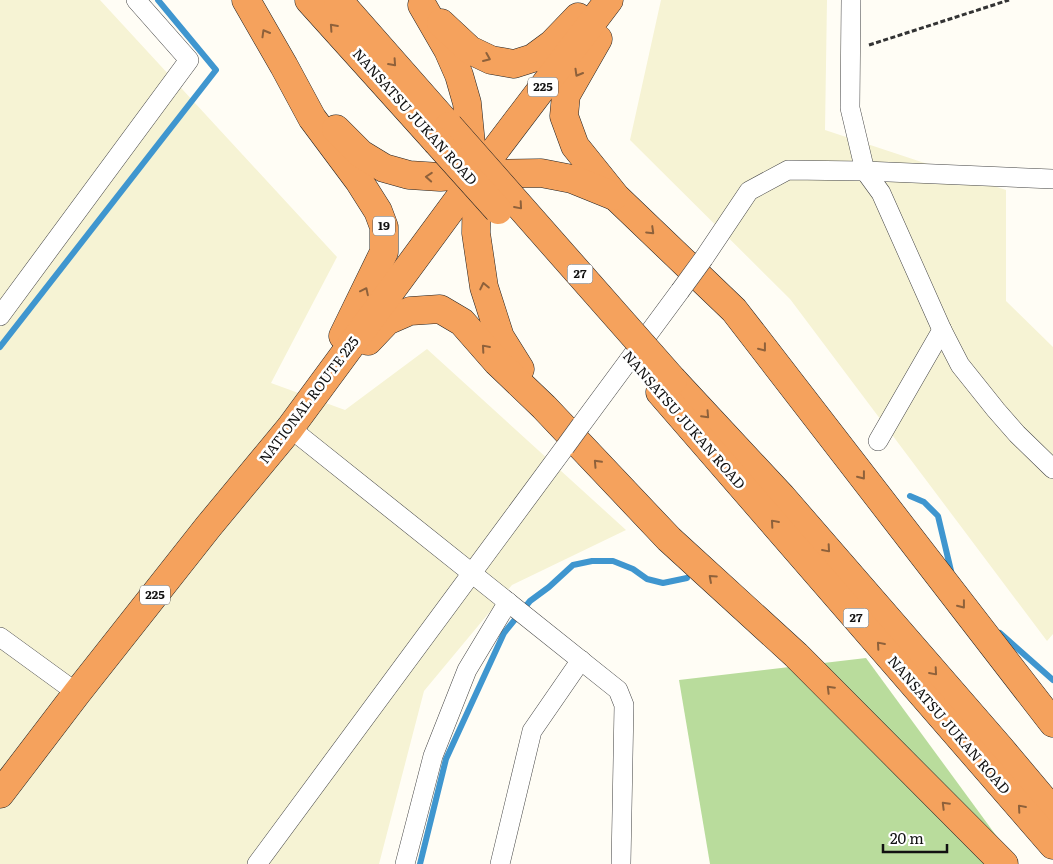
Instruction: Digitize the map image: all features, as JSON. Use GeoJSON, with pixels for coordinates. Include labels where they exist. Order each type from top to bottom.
{"type":"FeatureCollection","features":[{"type":"Feature","properties":{"kind":"highway","name":"19"},"geometry":{"type":"LineString","coordinates":[[246,0],[312,118],[359,181],[378,211],[384,228],[384,252],[313,398]]}},
{"type":"Feature","properties":{"kind":"highway","name":"NANSATSU JUKAN ROAD"},"geometry":{"type":"LineString","coordinates":[[309,0],[443,133]]}},
{"type":"Feature","properties":{"kind":"highway","name":"NANSATSU JUKAN ROAD"},"geometry":{"type":"LineString","coordinates":[[338,0],[443,133],[667,386],[1053,845]]}},
{"type":"Feature","properties":{"kind":"highway"},"geometry":{"type":"LineString","coordinates":[[420,3],[470,50],[491,60],[514,64],[532,58],[552,44],[595,0]]}},
{"type":"Feature","properties":{"kind":"highway","name":"NATIONAL ROUTE 225"},"geometry":{"type":"LineString","coordinates":[[0,794],[208,527],[290,428],[609,0]]}},
{"type":"Feature","properties":{"kind":"highway"},"geometry":{"type":"LineString","coordinates":[[620,0],[566,94],[564,116],[575,146],[616,197],[734,310],[1053,723]]}},
{"type":"Feature","properties":{"kind":"highway"},"geometry":{"type":"LineString","coordinates":[[420,3],[448,50],[459,75],[467,103],[471,144],[480,175],[476,233],[484,287],[500,337],[544,407]]}},
{"type":"Feature","properties":{"kind":"highway","name":"19"},"geometry":{"type":"LineString","coordinates":[[284,66],[332,125],[361,154],[384,168],[409,175],[440,177],[480,175]]}},
{"type":"Feature","properties":{"kind":"highway"},"geometry":{"type":"LineString","coordinates":[[480,175],[541,173],[572,179],[616,197]]}},
{"type":"Feature","properties":{"kind":"highway"},"geometry":{"type":"LineString","coordinates":[[313,398],[387,321],[410,310],[440,309],[462,322],[497,362],[544,407],[669,539],[796,656],[1004,864]]}},
{"type":"Feature","properties":{"kind":"highway","name":"NANSATSU JUKAN ROAD"},"geometry":{"type":"LineString","coordinates":[[667,386],[789,505],[1053,811]]}},
{"type":"Feature","properties":{"kind":"street"},"geometry":{"type":"LineString","coordinates":[[0,316],[189,60],[136,0]]}},
{"type":"Feature","properties":{"kind":"street"},"geometry":{"type":"LineString","coordinates":[[851,0],[850,108],[865,171],[881,193],[942,330],[960,365],[1016,434],[1053,469]]}},
{"type":"Feature","properties":{"kind":"street"},"geometry":{"type":"LineString","coordinates":[[257,864],[680,291],[748,191],[788,170],[865,171],[1053,179]]}},
{"type":"Feature","properties":{"kind":"street"},"geometry":{"type":"LineString","coordinates":[[878,441],[942,330]]}},
{"type":"Feature","properties":{"kind":"street"},"geometry":{"type":"LineString","coordinates":[[290,428],[618,690],[624,705],[621,864]]}},
{"type":"Feature","properties":{"kind":"street"},"geometry":{"type":"LineString","coordinates":[[405,864],[433,756],[467,670],[517,610]]}},
{"type":"Feature","properties":{"kind":"street"},"geometry":{"type":"LineString","coordinates":[[0,636],[77,693]]}},
{"type":"Feature","properties":{"kind":"street"},"geometry":{"type":"LineString","coordinates":[[500,864],[532,732],[581,660]]}},
{"type":"Feature","properties":{"kind":"path"},"geometry":{"type":"LineString","coordinates":[[851,50],[1009,0]]}},
{"type":"Feature","properties":{"kind":"shaded area"},"geometry":{"type":"Polygon","coordinates":[[[0,0],[100,0],[337,257],[271,383],[345,410],[427,349],[626,530],[512,585],[424,691],[379,864],[0,864],[0,0]]]}},
{"type":"Feature","properties":{"kind":"shaded area"},"geometry":{"type":"Polygon","coordinates":[[[661,0],[827,0],[825,130],[1006,190],[1006,301],[1053,347],[1053,634],[1047,641],[790,299],[630,140],[661,0]]]}},
{"type":"Feature","properties":{"kind":"green space"},"geometry":{"type":"Polygon","coordinates":[[[866,658],[1017,864],[710,864],[679,680],[866,658]]]}},
{"type":"Feature","properties":{"kind":"waterway"},"geometry":{"type":"LineString","coordinates":[[0,347],[216,70],[158,0]]}},
{"type":"Feature","properties":{"kind":"waterway"},"geometry":{"type":"LineString","coordinates":[[910,496],[924,502],[938,516],[952,575]]}},
{"type":"Feature","properties":{"kind":"waterway"},"geometry":{"type":"LineString","coordinates":[[420,864],[446,759],[504,633],[530,601],[573,565],[592,561],[613,561],[633,569],[647,579],[663,583],[687,578]]}},
{"type":"Feature","properties":{"kind":"waterway"},"geometry":{"type":"LineString","coordinates":[[1000,633],[1053,680]]}}]}
